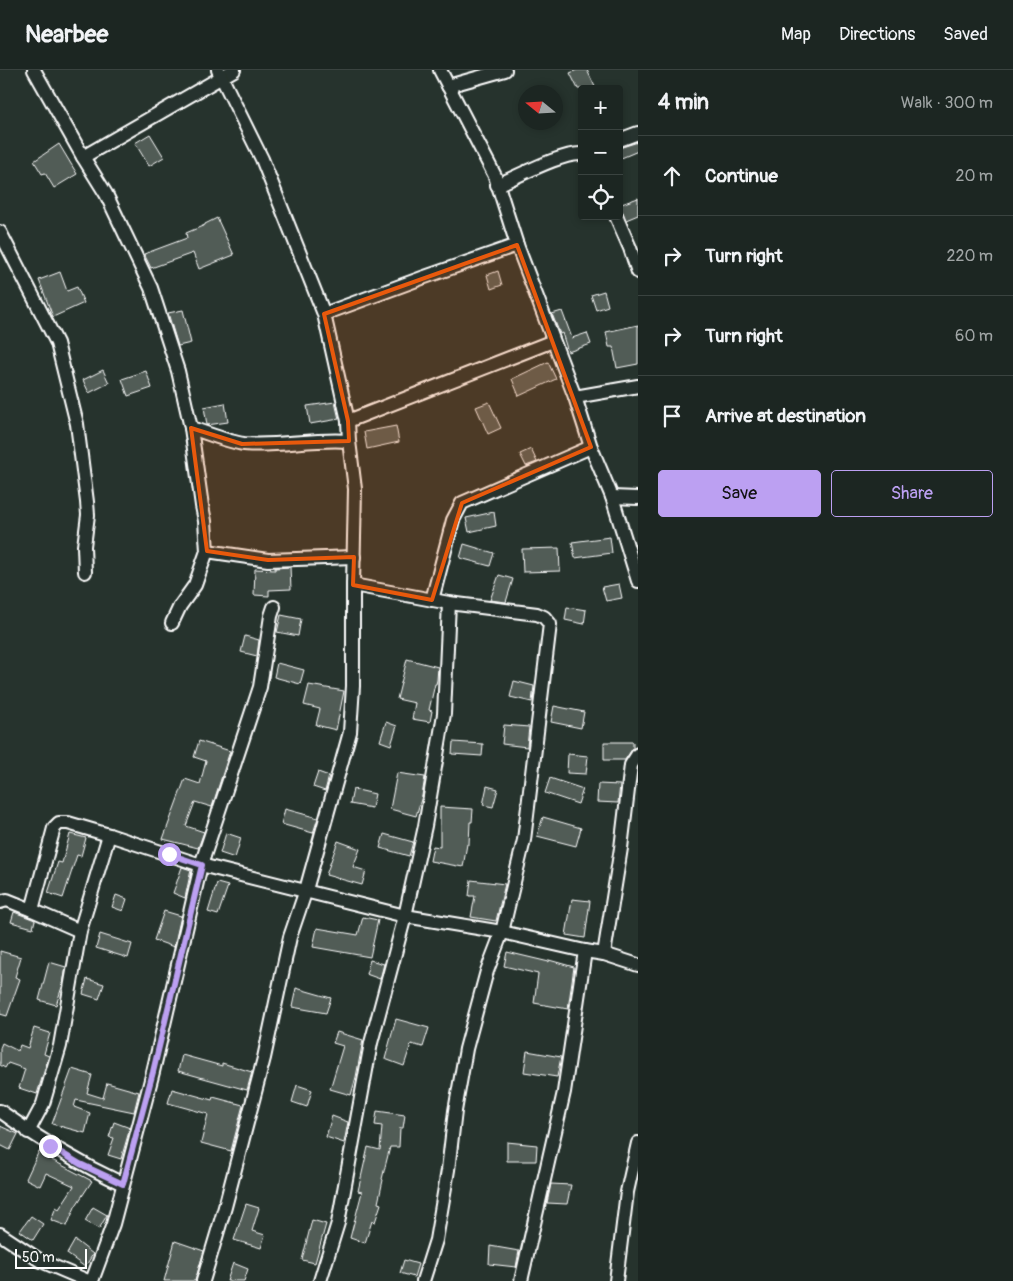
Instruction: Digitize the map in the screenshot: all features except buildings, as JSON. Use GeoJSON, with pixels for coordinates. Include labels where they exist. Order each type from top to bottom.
{"type":"FeatureCollection","features":[{"type":"Feature","properties":{"kind":"street"},"geometry":{"type":"LineString","coordinates":[[34,70],[83,158],[106,194],[151,288],[178,371],[191,428],[205,521],[206,551],[195,585],[180,606],[172,623]]}},
{"type":"Feature","properties":{"kind":"street"},"geometry":{"type":"LineString","coordinates":[[83,158],[220,73],[234,70]]}},
{"type":"Feature","properties":{"kind":"street"},"geometry":{"type":"LineString","coordinates":[[440,70],[495,176],[517,245],[575,397],[591,448],[612,497],[638,581]]}},
{"type":"Feature","properties":{"kind":"street"},"geometry":{"type":"LineString","coordinates":[[448,86],[505,70]]}},
{"type":"Feature","properties":{"kind":"street"},"geometry":{"type":"LineString","coordinates":[[203,1281],[226,1207],[264,1058],[290,937],[306,890],[350,732],[354,686],[353,585],[355,489],[348,421],[324,314],[262,159],[220,73]]}},
{"type":"Feature","properties":{"kind":"street"},"geometry":{"type":"LineString","coordinates":[[623,139],[638,133]]}},
{"type":"Feature","properties":{"kind":"street"},"geometry":{"type":"LineString","coordinates":[[497,185],[563,157],[578,153]]}},
{"type":"Feature","properties":{"kind":"street"},"geometry":{"type":"LineString","coordinates":[[619,220],[633,241],[638,272]]}},
{"type":"Feature","properties":{"kind":"street"},"geometry":{"type":"LineString","coordinates":[[0,232],[57,343],[62,361],[77,424],[87,502],[88,516],[84,546],[85,572]]}},
{"type":"Feature","properties":{"kind":"street"},"geometry":{"type":"LineString","coordinates":[[324,314],[517,245]]}},
{"type":"Feature","properties":{"kind":"street"},"geometry":{"type":"LineString","coordinates":[[348,421],[553,342]]}},
{"type":"Feature","properties":{"kind":"street"},"geometry":{"type":"LineString","coordinates":[[575,397],[638,386]]}},
{"type":"Feature","properties":{"kind":"street"},"geometry":{"type":"LineString","coordinates":[[191,428],[242,444],[329,439],[349,441]]}},
{"type":"Feature","properties":{"kind":"street"},"geometry":{"type":"LineString","coordinates":[[432,600],[453,520],[462,503],[591,448]]}},
{"type":"Feature","properties":{"kind":"street"},"geometry":{"type":"LineString","coordinates":[[612,497],[638,498]]}},
{"type":"Feature","properties":{"kind":"street"},"geometry":{"type":"LineString","coordinates":[[206,551],[268,560],[354,556]]}},
{"type":"Feature","properties":{"kind":"street"},"geometry":{"type":"LineString","coordinates":[[353,585],[449,603],[537,614],[544,617],[550,624],[524,840],[502,932],[487,971],[466,1049],[436,1240],[424,1281]]}},
{"type":"Feature","properties":{"kind":"street"},"geometry":{"type":"LineString","coordinates":[[320,1281],[338,1223],[371,1043],[405,916],[425,826],[442,730],[449,603]]}},
{"type":"Feature","properties":{"kind":"street"},"geometry":{"type":"LineString","coordinates":[[1,1239],[41,1261],[90,1281],[113,1224],[163,1035],[202,865],[260,688],[274,607]]}},
{"type":"Feature","properties":{"kind":"street"},"geometry":{"type":"LineString","coordinates":[[604,954],[621,848],[631,765],[638,754]]}},
{"type":"Feature","properties":{"kind":"street"},"geometry":{"type":"LineString","coordinates":[[32,910],[54,828],[59,823],[68,823],[202,865],[405,916],[502,932],[604,954],[638,965]]}},
{"type":"Feature","properties":{"kind":"street"},"geometry":{"type":"LineString","coordinates":[[28,1132],[43,1104],[60,1046],[80,931],[109,835]]}},
{"type":"Feature","properties":{"kind":"street"},"geometry":{"type":"LineString","coordinates":[[0,902],[7,900],[80,931]]}},
{"type":"Feature","properties":{"kind":"street"},"geometry":{"type":"LineString","coordinates":[[521,1281],[564,1092],[585,951]]}},
{"type":"Feature","properties":{"kind":"street"},"geometry":{"type":"LineString","coordinates":[[0,1111],[28,1132],[80,1164],[123,1184]]}},
{"type":"Feature","properties":{"kind":"street"},"geometry":{"type":"LineString","coordinates":[[616,1281],[627,1192],[638,1143]]}},
{"type":"Feature","properties":{"kind":"highlighted area"},"geometry":{"type":"Polygon","coordinates":[[[517,245],[591,447],[462,503],[432,600],[353,585],[354,557],[268,560],[207,551],[191,428],[242,444],[349,441],[348,421],[324,314],[517,245]]]}},
{"type":"Feature","properties":{"kind":"route"},"geometry":{"type":"LineString","coordinates":[[50,1146],[80,1164],[123,1184],[167,1016],[202,865],[169,854]]}}]}
